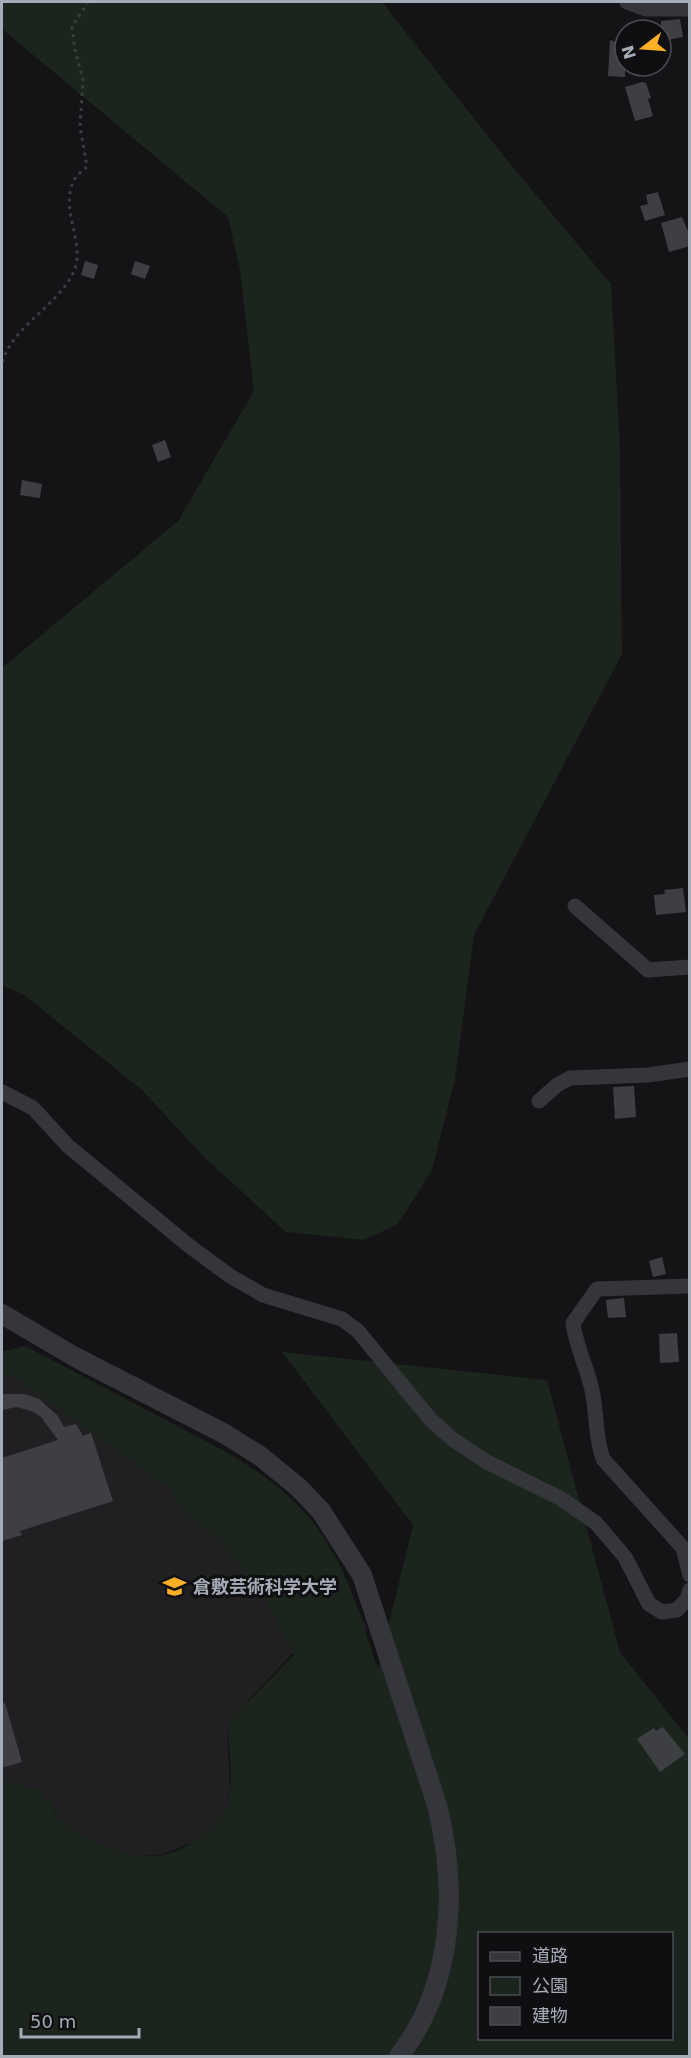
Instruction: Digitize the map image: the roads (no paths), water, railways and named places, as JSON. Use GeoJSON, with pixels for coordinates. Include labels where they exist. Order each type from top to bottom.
{"type":"FeatureCollection","features":[{"type":"Feature","properties":{"kind":"street"},"geometry":{"type":"LineString","coordinates":[[627,2],[646,9],[690,9]]}},
{"type":"Feature","properties":{"kind":"street"},"geometry":{"type":"LineString","coordinates":[[575,906],[648,970],[690,967]]}},
{"type":"Feature","properties":{"kind":"street"},"geometry":{"type":"LineString","coordinates":[[539,1101],[557,1085],[570,1078],[648,1075],[690,1069]]}},
{"type":"Feature","properties":{"kind":"street"},"geometry":{"type":"LineString","coordinates":[[2,1092],[33,1108],[68,1146],[188,1245],[230,1276],[263,1295],[342,1319],[358,1331],[430,1419],[452,1439],[487,1462],[560,1498],[596,1523],[625,1557],[650,1604],[662,1612],[677,1610],[687,1599],[690,1590]]}},
{"type":"Feature","properties":{"kind":"street"},"geometry":{"type":"LineString","coordinates":[[690,1286],[597,1289],[573,1323],[576,1343],[592,1387],[598,1446],[603,1459],[683,1548],[690,1575]]}},
{"type":"Feature","properties":{"kind":"street"},"geometry":{"type":"LineString","coordinates":[[2,1314],[75,1357],[225,1434],[260,1455],[298,1486],[321,1511],[362,1575],[437,1806],[447,1844],[450,1879],[450,1913],[435,1983],[423,2016],[399,2056]]}},
{"type":"Feature","properties":{"kind":"place","name":"倉敷芸術科学大学"},"geometry":{"type":"Point","coordinates":[175,1586]}}]}
